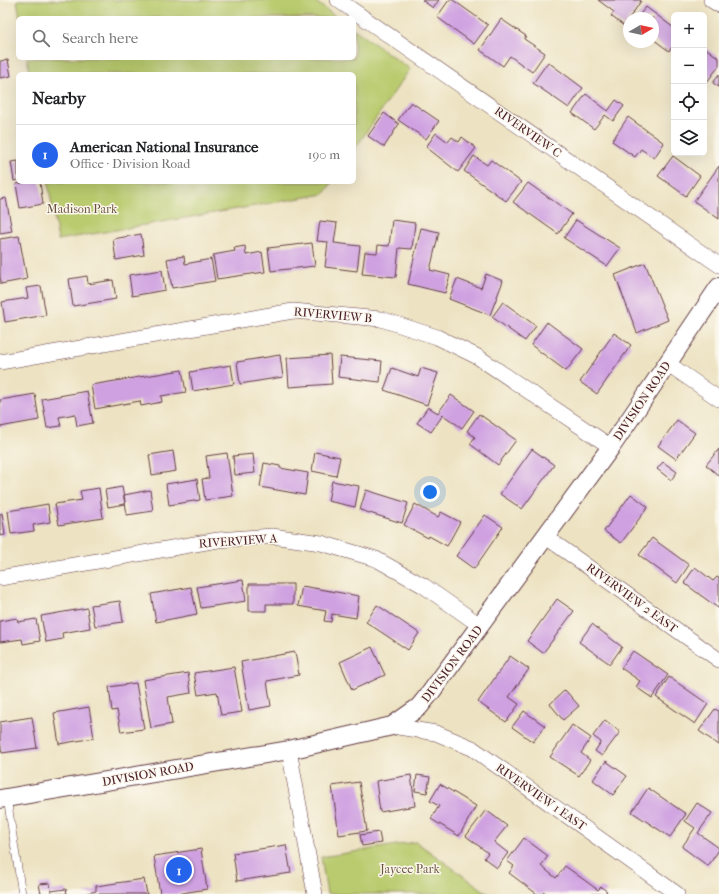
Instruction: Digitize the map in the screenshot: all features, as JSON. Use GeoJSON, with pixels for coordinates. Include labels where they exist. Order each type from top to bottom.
{"type":"FeatureCollection","features":[{"type":"Feature","properties":{"kind":"street","name":"RIVERVIEW C"},"geometry":{"type":"LineString","coordinates":[[338,0],[719,264]]}},
{"type":"Feature","properties":{"kind":"street"},"geometry":{"type":"LineString","coordinates":[[711,0],[719,5]]}},
{"type":"Feature","properties":{"kind":"street","name":"DIVISION ROAD"},"geometry":{"type":"LineString","coordinates":[[3,799],[290,750],[392,726],[419,707],[481,626],[611,447],[719,287]]}},
{"type":"Feature","properties":{"kind":"street","name":"RIVERVIEW B"},"geometry":{"type":"LineString","coordinates":[[0,362],[293,311],[381,319],[437,337],[478,357],[611,447]]}},
{"type":"Feature","properties":{"kind":"street"},"geometry":{"type":"LineString","coordinates":[[667,363],[719,399]]}},
{"type":"Feature","properties":{"kind":"street","name":"RIVERVIEW A"},"geometry":{"type":"LineString","coordinates":[[0,578],[218,540],[272,536],[321,543],[376,559],[424,586],[481,626]]}},
{"type":"Feature","properties":{"kind":"street","name":"RIVERVIEW 2 EAST"},"geometry":{"type":"LineString","coordinates":[[546,536],[719,660]]}},
{"type":"Feature","properties":{"kind":"street","name":"RIVERVIEW 1 EAST"},"geometry":{"type":"LineString","coordinates":[[392,726],[436,733],[472,748],[678,894]]}},
{"type":"Feature","properties":{"kind":"street"},"geometry":{"type":"LineString","coordinates":[[290,750],[315,894]]}},
{"type":"Feature","properties":{"kind":"lane"},"geometry":{"type":"LineString","coordinates":[[3,799],[22,894]]}},
{"type":"Feature","properties":{"kind":"green space"},"geometry":{"type":"Polygon","coordinates":[[[17,0],[313,0],[335,16],[20,16],[17,0]]]}},
{"type":"Feature","properties":{"kind":"green space"},"geometry":{"type":"Polygon","coordinates":[[[356,30],[410,69],[356,147],[356,72],[30,72],[27,60],[356,60],[356,30]]]}},
{"type":"Feature","properties":{"kind":"green space","name":"Madison Park"},"geometry":{"type":"Polygon","coordinates":[[[48,184],[331,184],[324,194],[58,240],[48,184]]]}},
{"type":"Feature","properties":{"kind":"green space","name":"Jaycee Park"},"geometry":{"type":"Polygon","coordinates":[[[416,842],[489,894],[327,894],[321,857],[416,842]]]}},
{"type":"Feature","properties":{"kind":"building"},"geometry":{"type":"Polygon","coordinates":[[[422,0],[439,0],[433,8],[422,0]]]}},
{"type":"Feature","properties":{"kind":"building"},"geometry":{"type":"Polygon","coordinates":[[[449,0],[453,0],[488,25],[474,44],[437,17],[449,0]]]}},
{"type":"Feature","properties":{"kind":"building"},"geometry":{"type":"Polygon","coordinates":[[[598,0],[641,1],[634,12],[623,12],[623,25],[611,16],[614,12],[598,0]]]}},
{"type":"Feature","properties":{"kind":"building"},"geometry":{"type":"Polygon","coordinates":[[[646,7],[653,12],[642,12],[646,7]]]}},
{"type":"Feature","properties":{"kind":"building"},"geometry":{"type":"Polygon","coordinates":[[[659,17],[671,26],[671,48],[669,51],[659,44],[659,17]]]}},
{"type":"Feature","properties":{"kind":"building"},"geometry":{"type":"Polygon","coordinates":[[[501,19],[526,36],[524,39],[545,53],[532,72],[510,56],[503,66],[480,50],[501,19]]]}},
{"type":"Feature","properties":{"kind":"building"},"geometry":{"type":"Polygon","coordinates":[[[707,49],[719,58],[719,66],[707,82],[707,49]]]}},
{"type":"Feature","properties":{"kind":"building"},"geometry":{"type":"Polygon","coordinates":[[[8,60],[11,76],[0,78],[0,61],[8,60]]]}},
{"type":"Feature","properties":{"kind":"building"},"geometry":{"type":"Polygon","coordinates":[[[548,62],[583,88],[569,108],[533,83],[548,62]]]}},
{"type":"Feature","properties":{"kind":"building"},"geometry":{"type":"Polygon","coordinates":[[[719,74],[719,87],[713,83],[719,74]]]}},
{"type":"Feature","properties":{"kind":"building"},"geometry":{"type":"Polygon","coordinates":[[[586,94],[608,111],[616,100],[624,106],[613,121],[605,115],[594,129],[572,113],[586,94]]]}},
{"type":"Feature","properties":{"kind":"building"},"geometry":{"type":"Polygon","coordinates":[[[411,102],[439,121],[426,139],[398,120],[411,102]]]}},
{"type":"Feature","properties":{"kind":"building"},"geometry":{"type":"Polygon","coordinates":[[[384,113],[399,124],[384,147],[368,136],[384,113]]]}},
{"type":"Feature","properties":{"kind":"building"},"geometry":{"type":"Polygon","coordinates":[[[628,117],[664,143],[654,158],[641,149],[635,157],[612,141],[628,117]]]}},
{"type":"Feature","properties":{"kind":"building"},"geometry":{"type":"Polygon","coordinates":[[[436,133],[448,142],[452,137],[459,142],[462,137],[476,148],[458,172],[426,147],[436,133]]]}},
{"type":"Feature","properties":{"kind":"building"},"geometry":{"type":"Polygon","coordinates":[[[474,156],[487,165],[491,160],[521,182],[506,201],[464,171],[474,156]]]}},
{"type":"Feature","properties":{"kind":"building"},"geometry":{"type":"Polygon","coordinates":[[[673,156],[700,176],[686,196],[658,176],[673,156]]]}},
{"type":"Feature","properties":{"kind":"building"},"geometry":{"type":"Polygon","coordinates":[[[16,161],[16,180],[14,181],[11,162],[16,161]]]}},
{"type":"Feature","properties":{"kind":"building"},"geometry":{"type":"Polygon","coordinates":[[[719,166],[719,219],[694,201],[719,166]]]}},
{"type":"Feature","properties":{"kind":"building"},"geometry":{"type":"Polygon","coordinates":[[[528,183],[572,214],[558,234],[513,202],[528,183]]]}},
{"type":"Feature","properties":{"kind":"building"},"geometry":{"type":"Polygon","coordinates":[[[16,184],[40,184],[43,204],[20,208],[16,184]]]}},
{"type":"Feature","properties":{"kind":"building"},"geometry":{"type":"Polygon","coordinates":[[[6,198],[12,231],[0,233],[0,199],[6,198]]]}},
{"type":"Feature","properties":{"kind":"building"},"geometry":{"type":"Polygon","coordinates":[[[392,220],[415,223],[412,249],[399,248],[396,277],[362,274],[365,252],[377,253],[378,245],[389,246],[392,220]]]}},
{"type":"Feature","properties":{"kind":"building"},"geometry":{"type":"Polygon","coordinates":[[[576,220],[620,248],[607,266],[564,238],[576,220]]]}},
{"type":"Feature","properties":{"kind":"building"},"geometry":{"type":"Polygon","coordinates":[[[320,221],[337,223],[334,243],[360,246],[357,271],[325,267],[328,242],[317,241],[320,221]]]}},
{"type":"Feature","properties":{"kind":"building"},"geometry":{"type":"Polygon","coordinates":[[[421,228],[439,232],[430,270],[450,275],[445,293],[408,284],[421,228]]]}},
{"type":"Feature","properties":{"kind":"building"},"geometry":{"type":"Polygon","coordinates":[[[141,234],[144,255],[116,260],[113,239],[141,234]]]}},
{"type":"Feature","properties":{"kind":"building"},"geometry":{"type":"Polygon","coordinates":[[[19,236],[27,279],[1,284],[0,239],[19,236]]]}},
{"type":"Feature","properties":{"kind":"building"},"geometry":{"type":"Polygon","coordinates":[[[312,243],[315,266],[271,271],[268,248],[312,243]]]}},
{"type":"Feature","properties":{"kind":"building"},"geometry":{"type":"Polygon","coordinates":[[[245,246],[246,255],[262,252],[265,272],[217,279],[213,255],[235,251],[234,248],[245,246]]]}},
{"type":"Feature","properties":{"kind":"building"},"geometry":{"type":"Polygon","coordinates":[[[184,256],[185,264],[211,259],[215,281],[172,288],[167,259],[184,256]]]}},
{"type":"Feature","properties":{"kind":"building"},"geometry":{"type":"Polygon","coordinates":[[[645,263],[668,320],[637,333],[615,275],[645,263]]]}},
{"type":"Feature","properties":{"kind":"building"},"geometry":{"type":"Polygon","coordinates":[[[162,270],[165,290],[132,296],[129,275],[162,270]]]}},
{"type":"Feature","properties":{"kind":"building"},"geometry":{"type":"Polygon","coordinates":[[[486,274],[503,281],[490,315],[449,299],[457,279],[481,288],[486,274]]]}},
{"type":"Feature","properties":{"kind":"building"},"geometry":{"type":"Polygon","coordinates":[[[87,276],[88,284],[113,280],[116,299],[73,306],[69,279],[87,276]]]}},
{"type":"Feature","properties":{"kind":"building"},"geometry":{"type":"Polygon","coordinates":[[[41,286],[46,315],[5,322],[2,302],[28,298],[26,288],[41,286]]]}},
{"type":"Feature","properties":{"kind":"building"},"geometry":{"type":"Polygon","coordinates":[[[503,302],[536,326],[525,341],[492,317],[503,302]]]}},
{"type":"Feature","properties":{"kind":"building"},"geometry":{"type":"Polygon","coordinates":[[[547,322],[583,349],[566,371],[531,345],[547,322]]]}},
{"type":"Feature","properties":{"kind":"building"},"geometry":{"type":"Polygon","coordinates":[[[614,333],[631,345],[597,394],[580,382],[614,333]]]}},
{"type":"Feature","properties":{"kind":"building"},"geometry":{"type":"Polygon","coordinates":[[[280,355],[283,377],[240,384],[237,362],[280,355]]]}},
{"type":"Feature","properties":{"kind":"building"},"geometry":{"type":"Polygon","coordinates":[[[330,355],[332,384],[289,387],[287,358],[330,355]]]}},
{"type":"Feature","properties":{"kind":"building"},"geometry":{"type":"Polygon","coordinates":[[[340,357],[382,361],[380,382],[338,377],[340,357]]]}},
{"type":"Feature","properties":{"kind":"building"},"geometry":{"type":"Polygon","coordinates":[[[231,365],[234,384],[193,391],[190,372],[231,365]]]}},
{"type":"Feature","properties":{"kind":"building"},"geometry":{"type":"Polygon","coordinates":[[[392,368],[418,377],[421,368],[438,373],[427,405],[384,390],[392,368]]]}},
{"type":"Feature","properties":{"kind":"building"},"geometry":{"type":"Polygon","coordinates":[[[182,370],[186,392],[161,396],[162,402],[141,406],[140,401],[95,409],[91,385],[182,370]]]}},
{"type":"Feature","properties":{"kind":"building"},"geometry":{"type":"Polygon","coordinates":[[[87,391],[93,423],[77,426],[75,414],[59,417],[61,426],[47,428],[42,399],[87,391]]]}},
{"type":"Feature","properties":{"kind":"building"},"geometry":{"type":"Polygon","coordinates":[[[35,394],[39,420],[0,427],[0,400],[35,394]]]}},
{"type":"Feature","properties":{"kind":"building"},"geometry":{"type":"Polygon","coordinates":[[[451,395],[474,411],[462,428],[443,415],[431,432],[417,423],[428,407],[438,413],[451,395]]]}},
{"type":"Feature","properties":{"kind":"building"},"geometry":{"type":"Polygon","coordinates":[[[479,414],[516,440],[498,465],[470,444],[475,437],[467,431],[479,414]]]}},
{"type":"Feature","properties":{"kind":"building"},"geometry":{"type":"Polygon","coordinates":[[[677,420],[695,433],[676,459],[658,446],[677,420]]]}},
{"type":"Feature","properties":{"kind":"building"},"geometry":{"type":"Polygon","coordinates":[[[532,449],[554,465],[522,509],[500,494],[532,449]]]}},
{"type":"Feature","properties":{"kind":"building"},"geometry":{"type":"Polygon","coordinates":[[[719,449],[719,473],[718,475],[706,465],[719,449]]]}},
{"type":"Feature","properties":{"kind":"building"},"geometry":{"type":"Polygon","coordinates":[[[173,451],[176,471],[152,475],[149,455],[173,451]]]}},
{"type":"Feature","properties":{"kind":"building"},"geometry":{"type":"Polygon","coordinates":[[[315,452],[340,457],[336,476],[312,471],[315,452]]]}},
{"type":"Feature","properties":{"kind":"building"},"geometry":{"type":"Polygon","coordinates":[[[227,453],[233,496],[205,500],[202,479],[209,478],[206,456],[227,453]]]}},
{"type":"Feature","properties":{"kind":"building"},"geometry":{"type":"Polygon","coordinates":[[[253,454],[255,473],[235,475],[233,456],[253,454]]]}},
{"type":"Feature","properties":{"kind":"building"},"geometry":{"type":"Polygon","coordinates":[[[663,462],[677,472],[671,480],[657,469],[663,462]]]}},
{"type":"Feature","properties":{"kind":"building"},"geometry":{"type":"Polygon","coordinates":[[[264,463],[280,466],[280,468],[308,473],[305,495],[260,487],[264,463]]]}},
{"type":"Feature","properties":{"kind":"building"},"geometry":{"type":"Polygon","coordinates":[[[197,479],[200,500],[169,505],[166,484],[197,479]]]}},
{"type":"Feature","properties":{"kind":"building"},"geometry":{"type":"Polygon","coordinates":[[[332,481],[359,486],[355,507],[328,501],[332,481]]]}},
{"type":"Feature","properties":{"kind":"building"},"geometry":{"type":"Polygon","coordinates":[[[122,487],[125,504],[108,507],[105,490],[122,487]]]}},
{"type":"Feature","properties":{"kind":"building"},"geometry":{"type":"Polygon","coordinates":[[[99,488],[103,518],[59,525],[55,504],[82,500],[80,491],[99,488]]]}},
{"type":"Feature","properties":{"kind":"building"},"geometry":{"type":"Polygon","coordinates":[[[150,490],[153,511],[127,515],[124,495],[150,490]]]}},
{"type":"Feature","properties":{"kind":"building"},"geometry":{"type":"Polygon","coordinates":[[[366,490],[408,503],[402,523],[360,510],[366,490]]]}},
{"type":"Feature","properties":{"kind":"building"},"geometry":{"type":"Polygon","coordinates":[[[631,494],[648,507],[621,543],[604,531],[631,494]]]}},
{"type":"Feature","properties":{"kind":"building"},"geometry":{"type":"Polygon","coordinates":[[[48,504],[50,522],[33,525],[34,531],[11,534],[8,511],[48,504]]]}},
{"type":"Feature","properties":{"kind":"building"},"geometry":{"type":"Polygon","coordinates":[[[415,504],[438,517],[441,512],[460,522],[447,546],[404,525],[415,504]]]}},
{"type":"Feature","properties":{"kind":"building"},"geometry":{"type":"Polygon","coordinates":[[[2,513],[5,535],[0,536],[0,514],[2,513]]]}},
{"type":"Feature","properties":{"kind":"building"},"geometry":{"type":"Polygon","coordinates":[[[485,515],[503,527],[474,569],[456,556],[485,515]]]}},
{"type":"Feature","properties":{"kind":"building"},"geometry":{"type":"Polygon","coordinates":[[[652,538],[689,565],[677,583],[639,555],[652,538]]]}},
{"type":"Feature","properties":{"kind":"building"},"geometry":{"type":"Polygon","coordinates":[[[695,567],[713,581],[717,577],[719,578],[718,608],[684,583],[695,567]]]}},
{"type":"Feature","properties":{"kind":"building"},"geometry":{"type":"Polygon","coordinates":[[[243,580],[246,601],[201,608],[197,587],[243,580]]]}},
{"type":"Feature","properties":{"kind":"building"},"geometry":{"type":"Polygon","coordinates":[[[249,584],[293,584],[293,604],[266,604],[266,611],[249,611],[249,584]]]}},
{"type":"Feature","properties":{"kind":"building"},"geometry":{"type":"Polygon","coordinates":[[[302,586],[359,596],[356,618],[332,614],[331,622],[324,621],[326,611],[298,606],[302,586]]]}},
{"type":"Feature","properties":{"kind":"building"},"geometry":{"type":"Polygon","coordinates":[[[191,587],[197,614],[156,622],[151,594],[191,587]]]}},
{"type":"Feature","properties":{"kind":"building"},"geometry":{"type":"Polygon","coordinates":[[[557,599],[574,611],[543,653],[527,641],[557,599]]]}},
{"type":"Feature","properties":{"kind":"building"},"geometry":{"type":"Polygon","coordinates":[[[120,601],[123,622],[95,626],[91,605],[120,601]]]}},
{"type":"Feature","properties":{"kind":"building"},"geometry":{"type":"Polygon","coordinates":[[[377,605],[419,633],[408,650],[366,622],[377,605]]]}},
{"type":"Feature","properties":{"kind":"building"},"geometry":{"type":"Polygon","coordinates":[[[87,608],[90,628],[62,633],[63,639],[46,642],[41,616],[87,608]]]}},
{"type":"Feature","properties":{"kind":"building"},"geometry":{"type":"Polygon","coordinates":[[[17,618],[18,622],[36,619],[40,641],[23,644],[22,639],[0,642],[0,621],[17,618]]]}},
{"type":"Feature","properties":{"kind":"building"},"geometry":{"type":"Polygon","coordinates":[[[592,624],[622,647],[610,664],[579,642],[592,624]]]}},
{"type":"Feature","properties":{"kind":"building"},"geometry":{"type":"Polygon","coordinates":[[[372,647],[385,675],[352,690],[340,662],[372,647]]]}},
{"type":"Feature","properties":{"kind":"building"},"geometry":{"type":"Polygon","coordinates":[[[633,651],[668,675],[652,698],[636,687],[640,681],[621,668],[633,651]]]}},
{"type":"Feature","properties":{"kind":"building"},"geometry":{"type":"Polygon","coordinates":[[[295,652],[299,675],[267,681],[271,706],[249,710],[241,662],[295,652]]]}},
{"type":"Feature","properties":{"kind":"building"},"geometry":{"type":"Polygon","coordinates":[[[510,656],[529,669],[509,697],[519,704],[506,722],[478,702],[510,656]]]}},
{"type":"Feature","properties":{"kind":"building"},"geometry":{"type":"Polygon","coordinates":[[[234,667],[242,712],[221,715],[217,692],[198,695],[194,673],[234,667]]]}},
{"type":"Feature","properties":{"kind":"building"},"geometry":{"type":"Polygon","coordinates":[[[188,673],[191,693],[168,697],[172,724],[151,728],[143,680],[188,673]]]}},
{"type":"Feature","properties":{"kind":"building"},"geometry":{"type":"Polygon","coordinates":[[[669,677],[708,704],[695,724],[656,697],[669,677]]]}},
{"type":"Feature","properties":{"kind":"building"},"geometry":{"type":"Polygon","coordinates":[[[136,683],[144,729],[121,732],[117,710],[112,711],[109,687],[136,683]]]}},
{"type":"Feature","properties":{"kind":"building"},"geometry":{"type":"Polygon","coordinates":[[[565,690],[579,706],[563,720],[550,704],[565,690]]]}},
{"type":"Feature","properties":{"kind":"building"},"geometry":{"type":"Polygon","coordinates":[[[89,707],[94,738],[59,744],[54,713],[89,707]]]}},
{"type":"Feature","properties":{"kind":"building"},"geometry":{"type":"Polygon","coordinates":[[[715,709],[719,711],[719,745],[699,731],[715,709]]]}},
{"type":"Feature","properties":{"kind":"building"},"geometry":{"type":"Polygon","coordinates":[[[524,711],[545,726],[533,742],[512,727],[524,711]]]}},
{"type":"Feature","properties":{"kind":"building"},"geometry":{"type":"Polygon","coordinates":[[[32,717],[37,748],[2,753],[0,742],[0,722],[32,717]]]}},
{"type":"Feature","properties":{"kind":"building"},"geometry":{"type":"Polygon","coordinates":[[[605,720],[620,732],[602,756],[595,751],[601,742],[593,736],[605,720]]]}},
{"type":"Feature","properties":{"kind":"building"},"geometry":{"type":"Polygon","coordinates":[[[572,725],[591,738],[581,753],[590,760],[579,776],[550,757],[572,725]]]}},
{"type":"Feature","properties":{"kind":"building"},"geometry":{"type":"Polygon","coordinates":[[[606,761],[627,776],[613,795],[593,780],[606,761]]]}},
{"type":"Feature","properties":{"kind":"building"},"geometry":{"type":"Polygon","coordinates":[[[411,775],[415,806],[380,812],[376,781],[411,775]]]}},
{"type":"Feature","properties":{"kind":"building"},"geometry":{"type":"Polygon","coordinates":[[[417,775],[430,777],[427,793],[415,791],[417,775]]]}},
{"type":"Feature","properties":{"kind":"building"},"geometry":{"type":"Polygon","coordinates":[[[359,782],[367,831],[339,835],[332,786],[359,782]]]}},
{"type":"Feature","properties":{"kind":"building"},"geometry":{"type":"Polygon","coordinates":[[[440,784],[476,806],[459,836],[431,819],[439,806],[430,801],[440,784]]]}},
{"type":"Feature","properties":{"kind":"building"},"geometry":{"type":"Polygon","coordinates":[[[648,788],[686,814],[670,837],[632,812],[648,788]]]}},
{"type":"Feature","properties":{"kind":"building"},"geometry":{"type":"Polygon","coordinates":[[[697,803],[712,813],[698,833],[719,848],[708,866],[682,847],[695,828],[685,821],[697,803]]]}},
{"type":"Feature","properties":{"kind":"building"},"geometry":{"type":"Polygon","coordinates":[[[486,810],[507,826],[494,842],[508,853],[497,868],[484,858],[488,853],[466,836],[486,810]]]}},
{"type":"Feature","properties":{"kind":"building"},"geometry":{"type":"Polygon","coordinates":[[[379,832],[381,843],[362,846],[360,835],[379,832]]]}},
{"type":"Feature","properties":{"kind":"building"},"geometry":{"type":"Polygon","coordinates":[[[524,838],[548,856],[541,866],[556,878],[565,866],[598,890],[601,887],[607,891],[604,894],[547,894],[544,892],[543,894],[537,894],[509,873],[514,866],[507,861],[524,838]]]}},
{"type":"Feature","properties":{"kind":"building"},"geometry":{"type":"Polygon","coordinates":[[[286,845],[291,873],[237,881],[233,853],[286,845]]]}},
{"type":"Feature","properties":{"kind":"building"},"geometry":{"type":"Polygon","coordinates":[[[201,849],[207,889],[176,894],[160,894],[154,856],[201,849]]]}},
{"type":"Feature","properties":{"kind":"building"},"geometry":{"type":"Polygon","coordinates":[[[144,879],[147,894],[83,894],[96,891],[96,886],[144,879]]]}},
{"type":"Feature","properties":{"kind":"building"},"geometry":{"type":"Polygon","coordinates":[[[50,883],[51,891],[66,889],[67,894],[41,894],[39,884],[50,883]]]}},
{"type":"Feature","properties":{"kind":"place","name":"American National Insurance"},"geometry":{"type":"Point","coordinates":[179,870]}}]}
